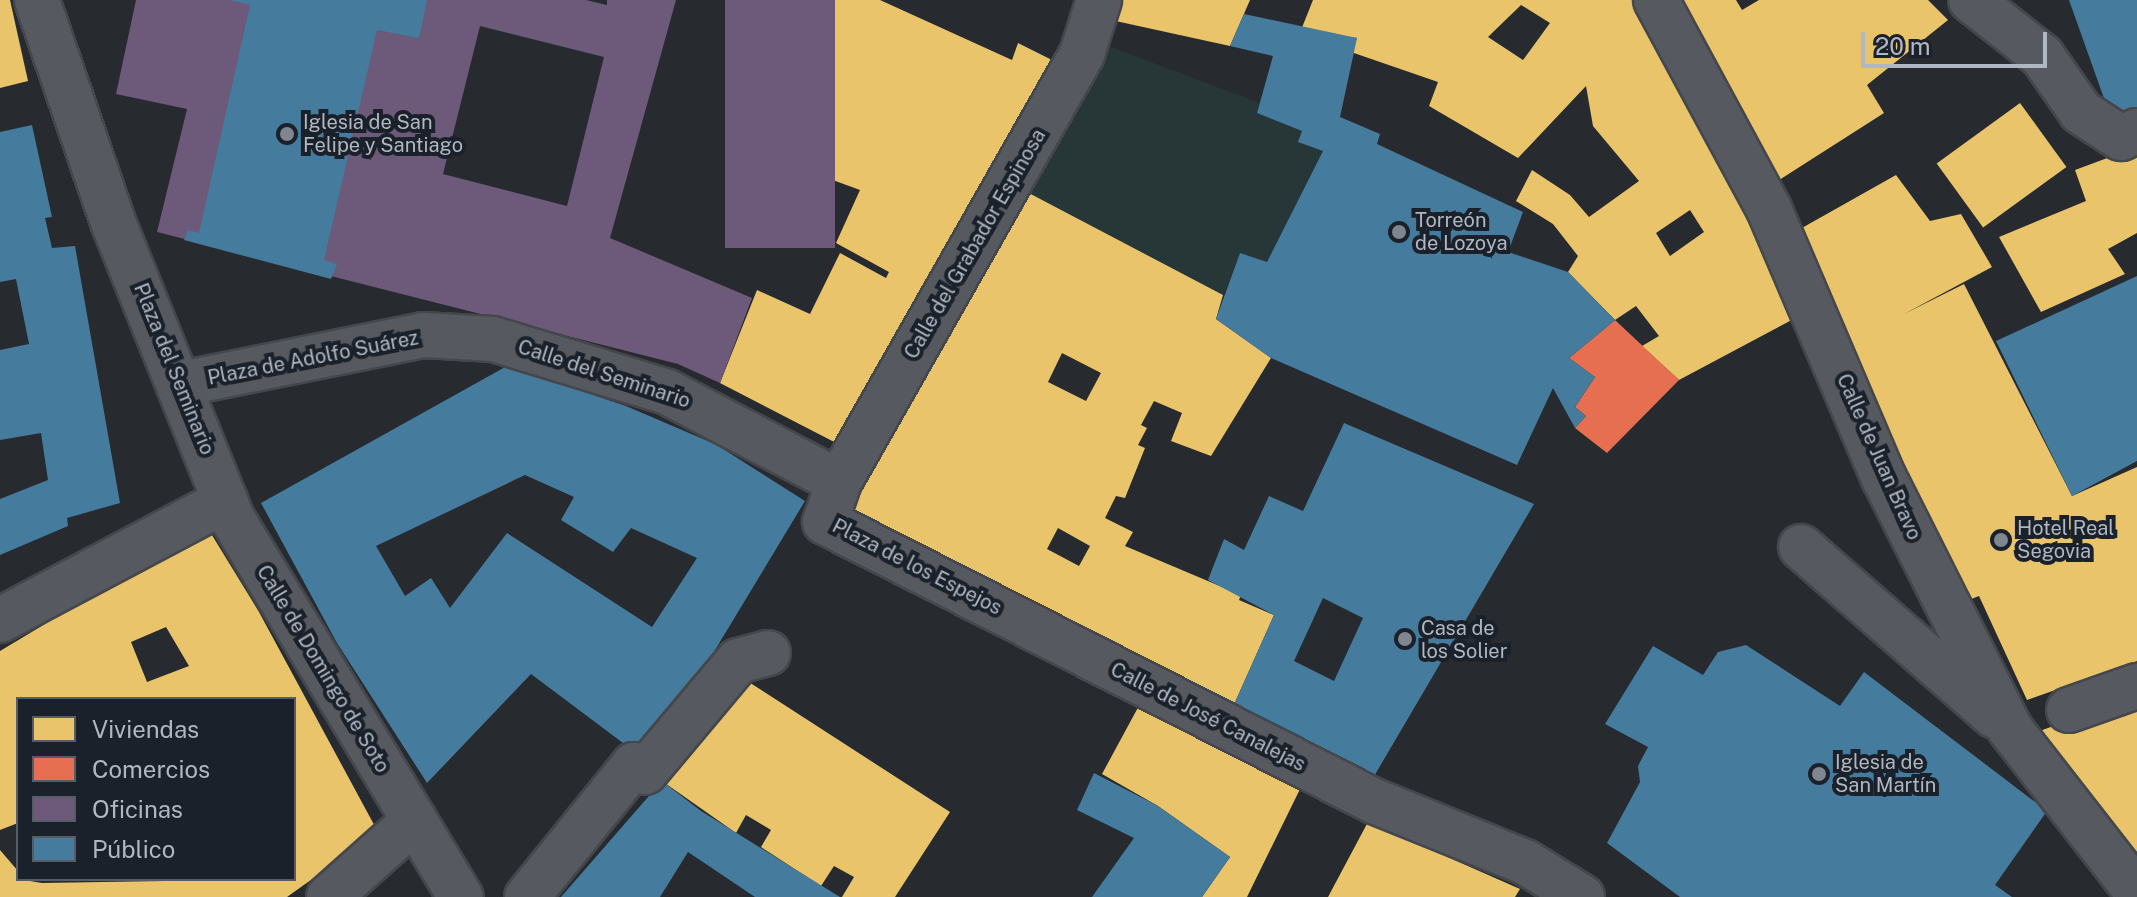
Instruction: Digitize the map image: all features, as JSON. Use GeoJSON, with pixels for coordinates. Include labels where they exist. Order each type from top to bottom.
{"type":"FeatureCollection","features":[{"type":"Feature","properties":{"kind":"street","name":"Plaza del Seminario"},"geometry":{"type":"LineString","coordinates":[[37,0],[113,222],[229,509]]}},
{"type":"Feature","properties":{"kind":"street","name":"Calle del Grabador Espinosa"},"geometry":{"type":"LineString","coordinates":[[839,482],[1082,54],[1099,0]]}},
{"type":"Feature","properties":{"kind":"street","name":"Calle de Juan Bravo"},"geometry":{"type":"LineString","coordinates":[[1656,0],[1769,209],[1884,478],[2036,721],[2137,892]]}},
{"type":"Feature","properties":{"kind":"street"},"geometry":{"type":"LineString","coordinates":[[1971,0],[2042,56],[2081,112],[2121,138],[2137,131]]}},
{"type":"Feature","properties":{"kind":"street","name":"Plaza de Adolfo Suárez"},"geometry":{"type":"LineString","coordinates":[[181,384],[423,335],[493,339]]}},
{"type":"Feature","properties":{"kind":"street","name":"Calle del Seminario"},"geometry":{"type":"LineString","coordinates":[[493,339],[667,392],[839,482]]}},
{"type":"Feature","properties":{"kind":"street","name":"Plaza de los Espejos"},"geometry":{"type":"LineString","coordinates":[[839,482],[825,522],[1043,634]]}},
{"type":"Feature","properties":{"kind":"street"},"geometry":{"type":"LineString","coordinates":[[0,620],[229,509]]}},
{"type":"Feature","properties":{"kind":"street","name":"Calle de Domingo de Soto"},"geometry":{"type":"LineString","coordinates":[[229,509],[461,897]]}},
{"type":"Feature","properties":{"kind":"street"},"geometry":{"type":"LineString","coordinates":[[1801,547],[2036,721],[2137,686]]}},
{"type":"Feature","properties":{"kind":"street","name":"Calle de José Canalejas"},"geometry":{"type":"LineString","coordinates":[[1043,634],[1555,889]]}},
{"type":"Feature","properties":{"kind":"street"},"geometry":{"type":"LineString","coordinates":[[527,897],[623,779],[645,772],[738,661],[768,653]]}},
{"type":"Feature","properties":{"kind":"street"},"geometry":{"type":"LineString","coordinates":[[329,897],[415,820]]}},
{"type":"Feature","properties":{"kind":"shaded area"},"geometry":{"type":"Polygon","coordinates":[[[1111,47],[1259,103],[1257,113],[1302,131],[1299,142],[1323,151],[1267,262],[1240,254],[1223,295],[1025,191],[1111,47]]]}},
{"type":"Feature","properties":{"kind":"building: Viviendas"},"geometry":{"type":"Polygon","coordinates":[[[0,0],[10,0],[28,81],[0,88],[0,0]]]}},
{"type":"Feature","properties":{"kind":"building: Viviendas"},"geometry":{"type":"Polygon","coordinates":[[[835,0],[880,0],[1012,60],[1018,43],[1062,65],[840,445],[720,383],[757,290],[810,314],[840,253],[886,278],[889,272],[836,243],[860,190],[789,164],[835,0]]]}},
{"type":"Feature","properties":{"kind":"building: Viviendas"},"geometry":{"type":"Polygon","coordinates":[[[1117,0],[1250,0],[1230,46],[1111,20],[1117,0]]]}},
{"type":"Feature","properties":{"kind":"building: Viviendas"},"geometry":{"type":"Polygon","coordinates":[[[1313,0],[1637,0],[1805,313],[1679,380],[1642,346],[1659,336],[1636,306],[1615,320],[1568,272],[1578,256],[1553,224],[1516,201],[1532,170],[1570,195],[1589,217],[1639,181],[1593,126],[1586,86],[1518,158],[1429,106],[1438,82],[1351,52],[1357,38],[1301,30],[1313,0]],[[1521,5],[1488,37],[1523,60],[1550,23],[1521,5]],[[1690,210],[1656,233],[1670,256],[1704,232],[1690,210]]]}},
{"type":"Feature","properties":{"kind":"building: Viviendas"},"geometry":{"type":"Polygon","coordinates":[[[1668,0],[1736,0],[1742,10],[1759,0],[1928,0],[1948,20],[1867,85],[1884,113],[1773,184],[1668,0]]]}},
{"type":"Feature","properties":{"kind":"building: Viviendas"},"geometry":{"type":"Polygon","coordinates":[[[2020,103],[2066,167],[1983,227],[1937,164],[2020,103]]]}},
{"type":"Feature","properties":{"kind":"building: Viviendas"},"geometry":{"type":"Polygon","coordinates":[[[2137,147],[2137,233],[2108,249],[2125,274],[2041,312],[1999,237],[2086,201],[2075,170],[2137,147]]]}},
{"type":"Feature","properties":{"kind":"building: Viviendas"},"geometry":{"type":"Polygon","coordinates":[[[1896,175],[1930,221],[1961,214],[1992,267],[1904,314],[1964,284],[2072,496],[2137,467],[2137,661],[2027,700],[1979,596],[1961,603],[1793,233],[1896,175]]]}},
{"type":"Feature","properties":{"kind":"building: Viviendas"},"geometry":{"type":"Polygon","coordinates":[[[1025,191],[1223,295],[1216,319],[1271,358],[1211,456],[1171,441],[1182,413],[1154,401],[1141,425],[1147,428],[1138,445],[1145,448],[1125,498],[1116,496],[1105,518],[1133,532],[1125,546],[1241,595],[1239,600],[1274,615],[1232,709],[839,511],[1025,191]],[[1062,353],[1048,382],[1086,401],[1101,373],[1062,353]],[[1058,528],[1047,549],[1079,566],[1090,546],[1058,528]]]}},
{"type":"Feature","properties":{"kind":"building: Viviendas"},"geometry":{"type":"Polygon","coordinates":[[[207,527],[259,612],[378,832],[287,897],[0,897],[0,850],[16,869],[16,881],[296,881],[296,697],[16,697],[16,824],[0,830],[0,651],[207,527]],[[166,627],[131,642],[147,682],[189,666],[166,627]]]}},
{"type":"Feature","properties":{"kind":"building: Viviendas"},"geometry":{"type":"Polygon","coordinates":[[[741,677],[950,812],[895,897],[842,897],[854,877],[834,866],[821,886],[761,847],[771,830],[746,815],[736,833],[662,781],[741,677]]]}},
{"type":"Feature","properties":{"kind":"building: Viviendas"},"geometry":{"type":"Polygon","coordinates":[[[2137,696],[2137,861],[2031,734],[2137,696]]]}},
{"type":"Feature","properties":{"kind":"building: Viviendas"},"geometry":{"type":"Polygon","coordinates":[[[1141,702],[1304,781],[1247,897],[1202,897],[1230,857],[1158,806],[1102,774],[1141,702]]]}},
{"type":"Feature","properties":{"kind":"building: Viviendas"},"geometry":{"type":"Polygon","coordinates":[[[1368,822],[1520,889],[1515,897],[1328,897],[1368,822]]]}},
{"type":"Feature","properties":{"kind":"building: Comercios"},"geometry":{"type":"Polygon","coordinates":[[[1615,320],[1679,380],[1607,453],[1575,428],[1586,416],[1575,407],[1595,377],[1569,358],[1615,320]]]}},
{"type":"Feature","properties":{"kind":"building: Oficinas"},"geometry":{"type":"Polygon","coordinates":[[[136,0],[586,0],[607,5],[607,0],[676,0],[610,238],[752,298],[720,383],[678,364],[157,232],[187,109],[116,94],[136,0]],[[480,26],[443,174],[567,206],[604,57],[480,26]]]}},
{"type":"Feature","properties":{"kind":"building: Oficinas"},"geometry":{"type":"Polygon","coordinates":[[[725,0],[835,0],[835,248],[725,248],[725,0]]]}},
{"type":"Feature","properties":{"kind":"building: Público","name":"Iglesia de San Felipe y Santiago"},"geometry":{"type":"Polygon","coordinates":[[[230,0],[427,0],[419,38],[377,30],[324,260],[337,264],[331,279],[184,240],[188,230],[199,233],[250,5],[230,0]]]}},
{"type":"Feature","properties":{"kind":"building: Público"},"geometry":{"type":"Polygon","coordinates":[[[2069,0],[2137,0],[2137,108],[2111,118],[2069,0]]]}},
{"type":"Feature","properties":{"kind":"building: Público","name":"Torreón de Lozoya"},"geometry":{"type":"Polygon","coordinates":[[[1244,14],[1357,38],[1340,117],[1380,134],[1377,144],[1523,212],[1508,252],[1568,272],[1615,320],[1569,358],[1595,377],[1575,407],[1586,416],[1575,428],[1553,388],[1517,465],[1271,358],[1216,319],[1240,253],[1267,262],[1323,151],[1298,142],[1302,131],[1257,113],[1273,56],[1230,46],[1244,14]]]}},
{"type":"Feature","properties":{"kind":"building: Público"},"geometry":{"type":"Polygon","coordinates":[[[32,125],[52,217],[45,218],[52,248],[75,246],[120,503],[67,518],[68,526],[0,555],[0,499],[48,480],[41,433],[0,440],[0,350],[29,344],[16,279],[0,282],[0,132],[32,125]]]}},
{"type":"Feature","properties":{"kind":"building: Público"},"geometry":{"type":"Polygon","coordinates":[[[2137,276],[2137,461],[2072,496],[1996,341],[2137,276]]]}},
{"type":"Feature","properties":{"kind":"building: Público"},"geometry":{"type":"Polygon","coordinates":[[[507,366],[626,406],[717,445],[805,501],[680,708],[643,758],[531,674],[427,783],[337,643],[261,503],[507,366]],[[525,475],[376,546],[405,596],[431,578],[450,608],[507,533],[652,627],[697,558],[631,528],[613,552],[561,520],[574,497],[525,475]]]}},
{"type":"Feature","properties":{"kind":"building: Público","name":"Casa de los Solier"},"geometry":{"type":"Polygon","coordinates":[[[1344,423],[1534,504],[1373,778],[1232,709],[1274,615],[1208,580],[1224,539],[1244,550],[1269,496],[1303,511],[1344,423]],[[1323,598],[1294,661],[1334,681],[1363,618],[1323,598]]]}},
{"type":"Feature","properties":{"kind":"building: Público","name":"Iglesia de San Martín"},"geometry":{"type":"Polygon","coordinates":[[[1746,645],[1840,706],[1864,672],[2047,811],[1995,885],[2012,897],[1680,897],[1607,843],[1640,782],[1638,766],[1648,747],[1605,724],[1653,646],[1703,675],[1718,652],[1746,645]]]}},
{"type":"Feature","properties":{"kind":"building: Público"},"geometry":{"type":"Polygon","coordinates":[[[1094,773],[1158,806],[1230,857],[1202,897],[1092,897],[1134,838],[1077,810],[1094,773]]]}},
{"type":"Feature","properties":{"kind":"building: Público"},"geometry":{"type":"Polygon","coordinates":[[[662,781],[701,811],[840,897],[755,897],[688,852],[660,897],[561,897],[662,781]]]}},
{"type":"Feature","properties":{"kind":"place","name":"Iglesia de San Felipe y Santiago"},"geometry":{"type":"Point","coordinates":[287,134]}},
{"type":"Feature","properties":{"kind":"place","name":"Torreón de Lozoya"},"geometry":{"type":"Point","coordinates":[1399,232]}},
{"type":"Feature","properties":{"kind":"place","name":"Hotel Real Segovia"},"geometry":{"type":"Point","coordinates":[2001,540]}},
{"type":"Feature","properties":{"kind":"place","name":"Casa de los Solier"},"geometry":{"type":"Point","coordinates":[1405,639]}},
{"type":"Feature","properties":{"kind":"place","name":"Iglesia de San Martín"},"geometry":{"type":"Point","coordinates":[1819,774]}}]}
